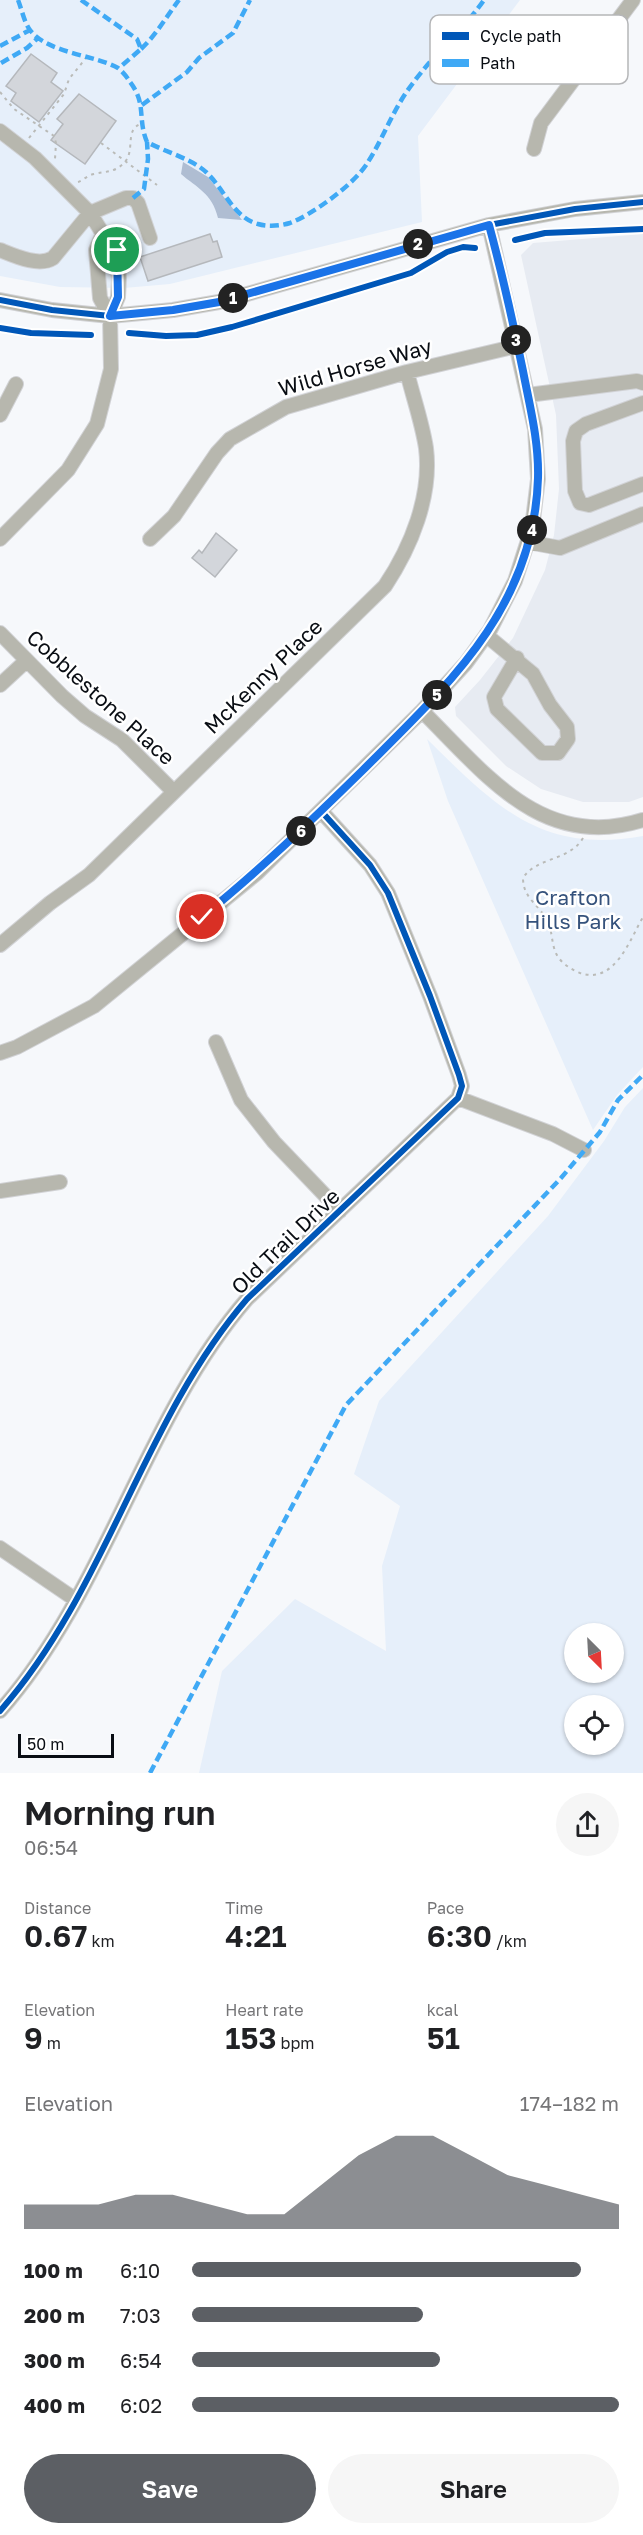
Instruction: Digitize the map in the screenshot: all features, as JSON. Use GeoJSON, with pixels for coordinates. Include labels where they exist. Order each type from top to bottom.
{"type":"FeatureCollection","features":[{"type":"Feature","properties":{"kind":"street"},"geometry":{"type":"LineString","coordinates":[[622,15],[633,0]]}},
{"type":"Feature","properties":{"kind":"street"},"geometry":{"type":"LineString","coordinates":[[534,149],[541,123],[570,84]]}},
{"type":"Feature","properties":{"kind":"street"},"geometry":{"type":"LineString","coordinates":[[0,132],[35,158],[90,213],[103,234],[113,242],[117,250],[118,297],[110,316],[111,369],[97,424],[68,470],[0,539]]}},
{"type":"Feature","properties":{"kind":"street"},"geometry":{"type":"LineString","coordinates":[[0,250],[41,262],[48,261],[90,213],[126,198],[133,198],[138,202],[150,238]]}},
{"type":"Feature","properties":{"kind":"street"},"geometry":{"type":"LineString","coordinates":[[0,300],[52,310],[110,316],[154,313],[219,302],[489,225],[575,209],[643,202]]}},
{"type":"Feature","properties":{"kind":"street"},"geometry":{"type":"LineString","coordinates":[[0,1053],[17,1047],[94,1006],[257,873],[422,711],[466,663],[486,634],[515,581],[528,542],[538,478],[535,429],[489,225]]}},
{"type":"Feature","properties":{"kind":"street"},"geometry":{"type":"LineString","coordinates":[[103,234],[96,250],[100,298],[110,316]]}},
{"type":"Feature","properties":{"kind":"street","name":"Wild Horse Way"},"geometry":{"type":"LineString","coordinates":[[150,539],[174,516],[217,453],[230,439],[286,407],[406,372],[518,346]]}},
{"type":"Feature","properties":{"kind":"street","name":"McKenny Place"},"geometry":{"type":"LineString","coordinates":[[0,945],[50,903],[89,875],[385,586],[401,561],[425,493],[426,448],[406,372]]}},
{"type":"Feature","properties":{"kind":"street"},"geometry":{"type":"LineString","coordinates":[[528,395],[637,381],[643,383]]}},
{"type":"Feature","properties":{"kind":"street"},"geometry":{"type":"LineString","coordinates":[[0,415],[16,384]]}},
{"type":"Feature","properties":{"kind":"street"},"geometry":{"type":"LineString","coordinates":[[643,403],[586,424],[576,431],[573,441],[575,491],[580,503],[589,506],[643,484]]}},
{"type":"Feature","properties":{"kind":"street"},"geometry":{"type":"LineString","coordinates":[[528,542],[560,548],[643,514]]}},
{"type":"Feature","properties":{"kind":"street","name":"Cobblestone Place"},"geometry":{"type":"LineString","coordinates":[[0,633],[26,661],[85,716],[122,740],[174,792]]}},
{"type":"Feature","properties":{"kind":"street"},"geometry":{"type":"LineString","coordinates":[[486,634],[517,658],[533,674],[550,705],[567,727],[568,739],[558,753],[542,753],[497,709],[494,697],[517,658]]}},
{"type":"Feature","properties":{"kind":"street"},"geometry":{"type":"LineString","coordinates":[[0,685],[26,661]]}},
{"type":"Feature","properties":{"kind":"street"},"geometry":{"type":"LineString","coordinates":[[422,711],[501,790],[525,807],[552,820],[586,826],[618,825],[643,820]]}},
{"type":"Feature","properties":{"kind":"street"},"geometry":{"type":"LineString","coordinates":[[321,811],[370,865],[388,893],[459,1075],[462,1086],[458,1098],[553,1134],[584,1150]]}},
{"type":"Feature","properties":{"kind":"street"},"geometry":{"type":"LineString","coordinates":[[216,1042],[242,1100],[274,1142],[339,1211]]}},
{"type":"Feature","properties":{"kind":"street","name":"Old Trail Drive"},"geometry":{"type":"LineString","coordinates":[[0,1711],[24,1684],[61,1629],[185,1388],[221,1329],[247,1299],[458,1098]]}},
{"type":"Feature","properties":{"kind":"street"},"geometry":{"type":"LineString","coordinates":[[0,1191],[60,1182]]}},
{"type":"Feature","properties":{"kind":"street"},"geometry":{"type":"LineString","coordinates":[[0,1548],[76,1600]]}},
{"type":"Feature","properties":{"kind":"path"},"geometry":{"type":"LineString","coordinates":[[21,148],[64,94],[69,78],[86,58]]}},
{"type":"Feature","properties":{"kind":"path"},"geometry":{"type":"LineString","coordinates":[[0,92],[14,109],[54,136],[57,150],[55,159]]}},
{"type":"Feature","properties":{"kind":"path"},"geometry":{"type":"LineString","coordinates":[[70,175],[78,183],[92,174],[111,172],[126,162],[132,146],[131,130],[141,124]]}},
{"type":"Feature","properties":{"kind":"path"},"geometry":{"type":"LineString","coordinates":[[101,143],[157,184]]}},
{"type":"Feature","properties":{"kind":"path"},"geometry":{"type":"LineString","coordinates":[[586,826],[580,843],[560,857],[530,869],[524,878],[528,897],[548,922],[552,943],[560,960],[578,972],[588,975],[604,972],[619,959],[643,917]]}},
{"type":"Feature","properties":{"kind":"shaded area"},"geometry":{"type":"Polygon","coordinates":[[[643,234],[643,797],[629,802],[583,802],[541,789],[506,766],[456,716],[455,707],[513,638],[545,570],[554,535],[559,489],[556,415],[521,255],[533,243],[643,234]]]}},
{"type":"Feature","properties":{"kind":"green space"},"geometry":{"type":"Polygon","coordinates":[[[0,0],[520,0],[509,15],[430,15],[430,84],[457,84],[418,136],[422,222],[170,284],[124,288],[60,287],[0,276],[0,0]]]}},
{"type":"Feature","properties":{"kind":"green space","name":"Crafton Hills Park"},"geometry":{"type":"Polygon","coordinates":[[[427,739],[498,804],[547,831],[576,838],[607,840],[643,836],[643,1067],[617,1095],[593,1130],[448,801],[427,739]]]}},
{"type":"Feature","properties":{"kind":"green space"},"geometry":{"type":"Polygon","coordinates":[[[643,1088],[643,1773],[199,1773],[222,1671],[295,1599],[386,1651],[382,1566],[400,1506],[354,1474],[379,1401],[548,1216],[604,1141],[625,1107],[643,1088]]]}},
{"type":"Feature","properties":{"kind":"water"},"geometry":{"type":"Polygon","coordinates":[[[183,162],[208,177],[242,220],[218,218],[208,197],[181,174],[183,162]]]}},
{"type":"Feature","properties":{"kind":"building"},"geometry":{"type":"Polygon","coordinates":[[[31,54],[57,73],[51,82],[63,91],[39,122],[11,101],[16,93],[6,86],[31,54]]]}},
{"type":"Feature","properties":{"kind":"building"},"geometry":{"type":"Polygon","coordinates":[[[79,94],[116,121],[85,164],[51,140],[63,124],[57,119],[79,94]]]}},
{"type":"Feature","properties":{"kind":"building"},"geometry":{"type":"Polygon","coordinates":[[[210,234],[213,242],[217,241],[222,257],[148,281],[140,257],[210,234]]]}},
{"type":"Feature","properties":{"kind":"building"},"geometry":{"type":"Polygon","coordinates":[[[216,533],[237,550],[215,577],[192,558],[199,550],[202,553],[216,533]]]}},
{"type":"Feature","properties":{"kind":"marked path"},"geometry":{"type":"LineString","coordinates":[[18,0],[28,27],[38,38],[59,49],[108,64],[123,72],[138,97],[147,142],[201,168],[242,216],[258,224],[270,226],[286,224],[310,213],[354,179],[368,162],[400,103],[430,62]]}},
{"type":"Feature","properties":{"kind":"marked path"},"geometry":{"type":"LineString","coordinates":[[81,0],[137,39],[141,49],[119,68]]}},
{"type":"Feature","properties":{"kind":"marked path"},"geometry":{"type":"LineString","coordinates":[[141,49],[179,0]]}},
{"type":"Feature","properties":{"kind":"marked path"},"geometry":{"type":"LineString","coordinates":[[142,105],[187,72],[199,58],[233,33],[250,0]]}},
{"type":"Feature","properties":{"kind":"marked path"},"geometry":{"type":"LineString","coordinates":[[472,15],[484,0]]}},
{"type":"Feature","properties":{"kind":"marked path"},"geometry":{"type":"LineString","coordinates":[[0,46],[30,30]]}},
{"type":"Feature","properties":{"kind":"marked path"},"geometry":{"type":"LineString","coordinates":[[1,63],[27,48],[38,38]]}},
{"type":"Feature","properties":{"kind":"marked path"},"geometry":{"type":"LineString","coordinates":[[133,198],[144,189],[148,159],[147,142]]}},
{"type":"Feature","properties":{"kind":"marked path"},"geometry":{"type":"LineString","coordinates":[[150,1773],[346,1405],[561,1178],[600,1132],[618,1100],[643,1075]]}},
{"type":"Feature","properties":{"kind":"cycle path"},"geometry":{"type":"LineString","coordinates":[[0,300],[52,310],[110,316],[173,310],[219,302],[489,225],[575,209],[643,202]]}},
{"type":"Feature","properties":{"kind":"cycle path"},"geometry":{"type":"LineString","coordinates":[[515,240],[545,233],[643,229]]}},
{"type":"Feature","properties":{"kind":"cycle path"},"geometry":{"type":"LineString","coordinates":[[129,333],[166,336],[197,335],[232,327],[411,273],[447,252],[463,247],[475,248]]}},
{"type":"Feature","properties":{"kind":"cycle path"},"geometry":{"type":"LineString","coordinates":[[0,328],[31,333],[91,335]]}},
{"type":"Feature","properties":{"kind":"cycle path"},"geometry":{"type":"LineString","coordinates":[[0,1711],[37,1664],[69,1613],[179,1398],[211,1347],[247,1299],[458,1098],[462,1086],[459,1075],[388,893],[370,865],[321,811]]}},
{"type":"Feature","properties":{"kind":"route"},"geometry":{"type":"LineString","coordinates":[[117,250],[118,297],[110,316],[173,310],[219,302],[489,225],[535,429],[538,478],[532,528],[515,581],[490,630],[466,663],[422,711],[257,873],[202,917]]}}]}
